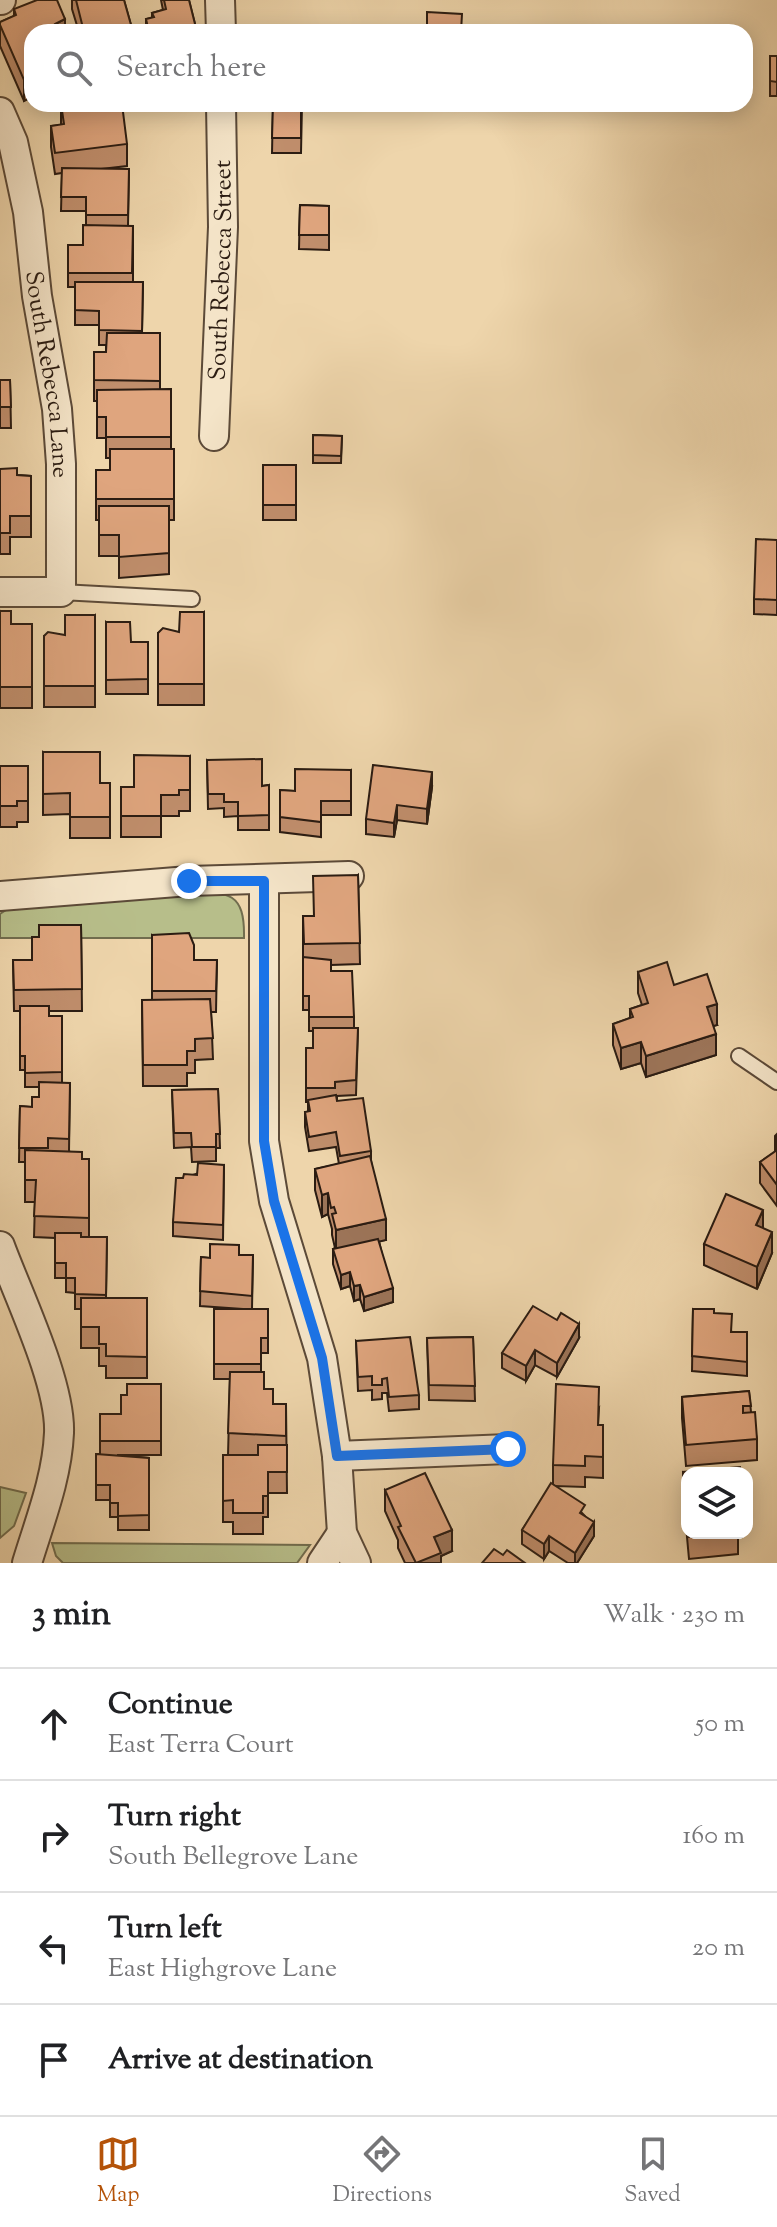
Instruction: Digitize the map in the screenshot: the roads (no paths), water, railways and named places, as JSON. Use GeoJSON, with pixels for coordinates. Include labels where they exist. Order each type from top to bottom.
{"type":"FeatureCollection","features":[{"type":"Feature","properties":{"kind":"street"},"geometry":{"type":"LineString","coordinates":[[220,0],[221,24]]}},
{"type":"Feature","properties":{"kind":"street","name":"South Rebecca Lane"},"geometry":{"type":"LineString","coordinates":[[0,112],[13,142],[28,212],[57,409],[61,464],[61,592]]}},
{"type":"Feature","properties":{"kind":"street","name":"South Rebecca Street"},"geometry":{"type":"LineString","coordinates":[[214,436],[223,227],[221,112]]}},
{"type":"Feature","properties":{"kind":"street"},"geometry":{"type":"LineString","coordinates":[[0,592],[61,592]]}},
{"type":"Feature","properties":{"kind":"street"},"geometry":{"type":"LineString","coordinates":[[0,896],[189,881],[354,876]]}},
{"type":"Feature","properties":{"kind":"street"},"geometry":{"type":"LineString","coordinates":[[264,881],[264,1141],[274,1201],[322,1358],[337,1456],[342,1533],[356,1563]]}},
{"type":"Feature","properties":{"kind":"street"},"geometry":{"type":"LineString","coordinates":[[0,1246],[49,1379],[59,1430],[52,1485],[27,1563]]}},
{"type":"Feature","properties":{"kind":"street"},"geometry":{"type":"LineString","coordinates":[[337,1456],[508,1449]]}},
{"type":"Feature","properties":{"kind":"street"},"geometry":{"type":"LineString","coordinates":[[322,1563],[342,1533]]}},
{"type":"Feature","properties":{"kind":"street"},"geometry":{"type":"LineString","coordinates":[[0,1559],[12,1563]]}},
{"type":"Feature","properties":{"kind":"lane"},"geometry":{"type":"LineString","coordinates":[[61,592],[192,599]]}},
{"type":"Feature","properties":{"kind":"lane"},"geometry":{"type":"LineString","coordinates":[[739,1056],[777,1082]]}}]}
